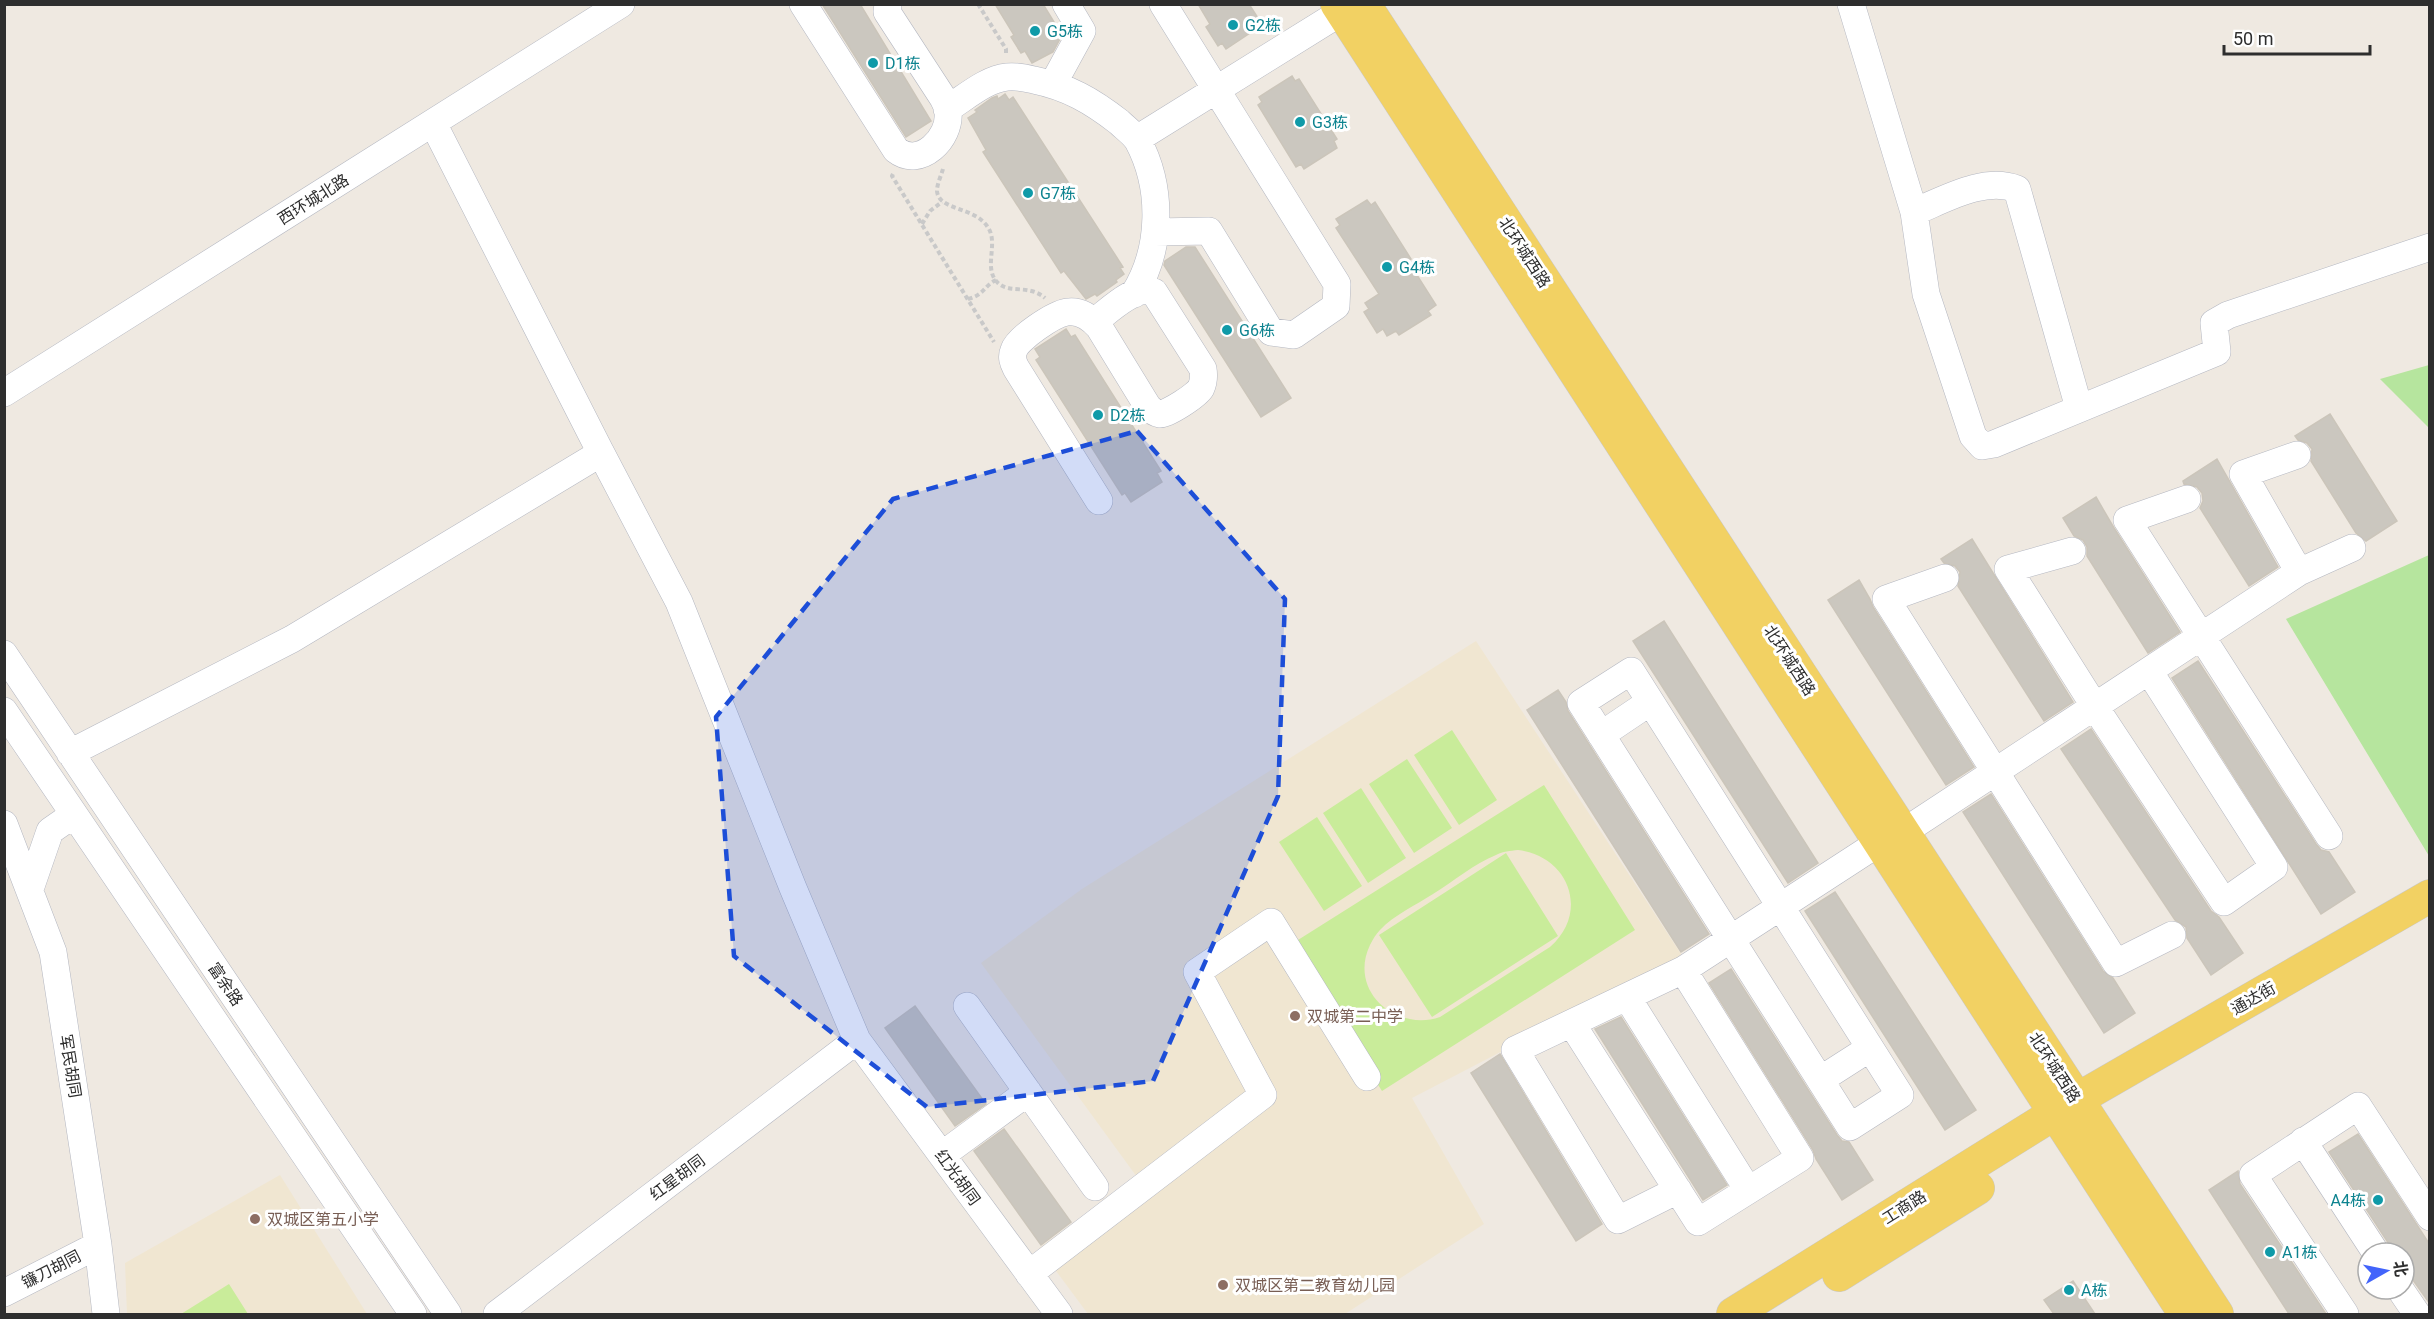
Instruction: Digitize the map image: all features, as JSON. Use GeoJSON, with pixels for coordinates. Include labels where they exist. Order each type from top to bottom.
{"type":"FeatureCollection","features":[{"type":"Feature","properties":{"kind":"main road","name":"北环城西路"},"geometry":{"type":"LineString","coordinates":[[1349,6],[2072,1116],[2217,1314]]}},
{"type":"Feature","properties":{"kind":"main road","name":"通达街"},"geometry":{"type":"LineString","coordinates":[[2072,1116],[2430,896]]}},
{"type":"Feature","properties":{"kind":"main road","name":"通达街"},"geometry":{"type":"LineString","coordinates":[[2072,1116],[2430,921]]}},
{"type":"Feature","properties":{"kind":"main road","name":"北环城西路"},"geometry":{"type":"LineString","coordinates":[[2072,1116],[2185,1314]]}},
{"type":"Feature","properties":{"kind":"main road","name":"工商路"},"geometry":{"type":"LineString","coordinates":[[1733,1314],[2072,1116]]}},
{"type":"Feature","properties":{"kind":"main road","name":"工商路"},"geometry":{"type":"LineString","coordinates":[[1776,1314],[2072,1116]]}},
{"type":"Feature","properties":{"kind":"street","name":"西环城北路"},"geometry":{"type":"LineString","coordinates":[[4,393],[621,4]]}},
{"type":"Feature","properties":{"kind":"street"},"geometry":{"type":"LineString","coordinates":[[803,4],[896,150],[907,156],[920,155],[933,148],[941,138],[947,126],[947,109],[943,98],[887,12],[888,4]]}},
{"type":"Feature","properties":{"kind":"street"},"geometry":{"type":"LineString","coordinates":[[1053,84],[1082,31],[1066,4]]}},
{"type":"Feature","properties":{"kind":"street"},"geometry":{"type":"LineString","coordinates":[[1155,232],[1209,231],[1271,332],[1294,335],[1336,306],[1337,284],[1162,4]]}},
{"type":"Feature","properties":{"kind":"street"},"geometry":{"type":"LineString","coordinates":[[1851,4],[1914,212],[1926,294],[1973,436],[1982,446],[1994,444],[2217,352],[2214,323],[2228,315],[2430,247]]}},
{"type":"Feature","properties":{"kind":"street"},"geometry":{"type":"LineString","coordinates":[[1137,139],[1349,6]]}},
{"type":"Feature","properties":{"kind":"street"},"geometry":{"type":"LineString","coordinates":[[947,109],[995,80],[1008,77],[1053,84],[1090,100],[1137,139],[1153,188],[1156,208],[1155,232],[1147,264],[1134,294]]}},
{"type":"Feature","properties":{"kind":"street","name":"红光胡同"},"geometry":{"type":"LineString","coordinates":[[432,123],[679,602],[793,888],[857,1040],[1059,1314]]}},
{"type":"Feature","properties":{"kind":"street"},"geometry":{"type":"LineString","coordinates":[[1914,212],[1993,184],[2017,189],[2079,408]]}},
{"type":"Feature","properties":{"kind":"street"},"geometry":{"type":"LineString","coordinates":[[1094,321],[1134,294],[1148,290],[1159,298],[1203,369],[1203,382],[1196,394],[1166,413],[1153,411],[1148,407],[1090,317],[1068,311],[1017,343],[1012,360],[1016,369],[1099,501]]}},
{"type":"Feature","properties":{"kind":"street"},"geometry":{"type":"LineString","coordinates":[[70,753],[292,639],[601,453]]}},
{"type":"Feature","properties":{"kind":"street"},"geometry":{"type":"LineString","coordinates":[[2297,455],[2243,474],[2299,572]]}},
{"type":"Feature","properties":{"kind":"street"},"geometry":{"type":"LineString","coordinates":[[2187,499],[2127,520],[2329,836]]}},
{"type":"Feature","properties":{"kind":"street"},"geometry":{"type":"LineString","coordinates":[[1678,1190],[1618,1220],[1515,1050],[1683,970],[1780,906],[1995,772],[2299,572],[2352,548]]}},
{"type":"Feature","properties":{"kind":"street"},"geometry":{"type":"LineString","coordinates":[[2072,551],[2008,569],[2224,902],[2274,867],[2149,670]]}},
{"type":"Feature","properties":{"kind":"street"},"geometry":{"type":"LineString","coordinates":[[1945,578],[1886,599],[2116,963],[2172,935]]}},
{"type":"Feature","properties":{"kind":"street","name":"富余路"},"geometry":{"type":"LineString","coordinates":[[4,654],[448,1314]]}},
{"type":"Feature","properties":{"kind":"street"},"geometry":{"type":"LineString","coordinates":[[1631,671],[1650,702],[1900,1095],[1850,1127],[1581,703],[1631,671]]}},
{"type":"Feature","properties":{"kind":"street"},"geometry":{"type":"LineString","coordinates":[[1601,735],[1650,702]]}},
{"type":"Feature","properties":{"kind":"street","name":"富余路"},"geometry":{"type":"LineString","coordinates":[[4,711],[413,1314]]}},
{"type":"Feature","properties":{"kind":"street"},"geometry":{"type":"LineString","coordinates":[[30,889],[50,831],[73,815]]}},
{"type":"Feature","properties":{"kind":"street","name":"军民胡同"},"geometry":{"type":"LineString","coordinates":[[4,824],[53,952],[98,1245],[106,1314]]}},
{"type":"Feature","properties":{"kind":"street"},"geometry":{"type":"LineString","coordinates":[[1029,1274],[1263,1095],[1197,972],[1271,922],[1367,1077]]}},
{"type":"Feature","properties":{"kind":"street"},"geometry":{"type":"LineString","coordinates":[[1572,1024],[1698,1222],[1800,1158],[1683,970]]}},
{"type":"Feature","properties":{"kind":"street"},"geometry":{"type":"LineString","coordinates":[[1626,997],[1748,1191]]}},
{"type":"Feature","properties":{"kind":"street"},"geometry":{"type":"LineString","coordinates":[[967,1006],[1095,1187]]}},
{"type":"Feature","properties":{"kind":"street","name":"红星胡同"},"geometry":{"type":"LineString","coordinates":[[497,1314],[857,1040]]}},
{"type":"Feature","properties":{"kind":"street"},"geometry":{"type":"LineString","coordinates":[[1820,1080],[1870,1048]]}},
{"type":"Feature","properties":{"kind":"street"},"geometry":{"type":"LineString","coordinates":[[942,1155],[1028,1092]]}},
{"type":"Feature","properties":{"kind":"street"},"geometry":{"type":"LineString","coordinates":[[2345,1314],[2253,1174],[2358,1106],[2430,1217]]}},
{"type":"Feature","properties":{"kind":"street"},"geometry":{"type":"LineString","coordinates":[[2303,1141],[2368,1241]]}},
{"type":"Feature","properties":{"kind":"street","name":"镰刀胡同"},"geometry":{"type":"LineString","coordinates":[[4,1293],[98,1245]]}},
{"type":"Feature","properties":{"kind":"street"},"geometry":{"type":"LineString","coordinates":[[2408,1301],[2417,1314]]}},
{"type":"Feature","properties":{"kind":"path"},"geometry":{"type":"LineString","coordinates":[[978,4],[1006,49],[1008,77]]}},
{"type":"Feature","properties":{"kind":"path"},"geometry":{"type":"LineString","coordinates":[[941,138],[945,156],[937,191],[942,202],[973,214],[989,228],[993,239],[992,270],[996,280],[1007,288],[1032,290],[1042,296],[1060,314]]}},
{"type":"Feature","properties":{"kind":"path"},"geometry":{"type":"LineString","coordinates":[[901,154],[892,176],[999,349],[1013,351]]}},
{"type":"Feature","properties":{"kind":"path"},"geometry":{"type":"LineString","coordinates":[[922,224],[930,210],[942,202]]}},
{"type":"Feature","properties":{"kind":"path"},"geometry":{"type":"LineString","coordinates":[[968,299],[980,295],[988,285],[996,280]]}},
{"type":"Feature","properties":{"kind":"highlighted area"},"geometry":{"type":"Polygon","coordinates":[[[1137,431],[1285,599],[1278,796],[1153,1081],[927,1107],[734,956],[716,717],[893,499],[1137,431]]]}},
{"type":"Feature","properties":{"kind":"shaded area","name":"双城第二中学"},"geometry":{"type":"Polygon","coordinates":[[[1476,641],[1683,957],[1412,1098],[1484,1224],[1345,1314],[1088,1314],[1039,1248],[1137,1177],[981,963],[1082,889],[1476,641]]]}},
{"type":"Feature","properties":{"kind":"shaded area","name":"双城区第五小学"},"geometry":{"type":"Polygon","coordinates":[[[280,1175],[367,1314],[127,1314],[125,1263],[280,1175]]]}},
{"type":"Feature","properties":{"kind":"green space"},"geometry":{"type":"Polygon","coordinates":[[[2430,365],[2429,428],[2380,379],[2430,365]]]}},
{"type":"Feature","properties":{"kind":"green space"},"geometry":{"type":"Polygon","coordinates":[[[2429,555],[2429,856],[2286,619],[2429,555]]]}},
{"type":"Feature","properties":{"kind":"green space"},"geometry":{"type":"Polygon","coordinates":[[[1452,730],[1497,800],[1459,825],[1414,755],[1452,730]]]}},
{"type":"Feature","properties":{"kind":"green space"},"geometry":{"type":"Polygon","coordinates":[[[1407,759],[1452,828],[1414,853],[1369,784],[1407,759]]]}},
{"type":"Feature","properties":{"kind":"green space"},"geometry":{"type":"Polygon","coordinates":[[[1544,785],[1635,930],[1382,1091],[1290,945],[1544,785]],[[1518,850],[1507,851],[1488,859],[1398,915],[1377,933],[1370,945],[1365,962],[1365,978],[1380,1004],[1407,1019],[1423,1020],[1440,1017],[1550,947],[1562,933],[1569,918],[1571,903],[1568,888],[1561,874],[1536,854],[1518,850]]]}},
{"type":"Feature","properties":{"kind":"green space"},"geometry":{"type":"Polygon","coordinates":[[[1361,788],[1406,858],[1368,883],[1323,813],[1361,788]]]}},
{"type":"Feature","properties":{"kind":"green space"},"geometry":{"type":"Polygon","coordinates":[[[1317,817],[1362,886],[1324,911],[1279,842],[1317,817]]]}},
{"type":"Feature","properties":{"kind":"green space"},"geometry":{"type":"Polygon","coordinates":[[[1506,853],[1558,936],[1432,1017],[1379,935],[1506,853]]]}},
{"type":"Feature","properties":{"kind":"green space"},"geometry":{"type":"Polygon","coordinates":[[[229,1284],[248,1314],[181,1314],[229,1284]]]}},
{"type":"Feature","properties":{"kind":"building","name":"D1栋"},"geometry":{"type":"Polygon","coordinates":[[[822,4],[860,4],[931,121],[906,137],[822,4]]]}},
{"type":"Feature","properties":{"kind":"building","name":"G5栋"},"geometry":{"type":"Polygon","coordinates":[[[995,4],[1043,4],[1062,35],[1053,52],[1032,63],[1025,51],[1021,53],[1011,37],[1014,35],[995,4]]]}},
{"type":"Feature","properties":{"kind":"building","name":"G2栋"},"geometry":{"type":"Polygon","coordinates":[[[1198,4],[1249,4],[1258,18],[1255,20],[1259,27],[1226,49],[1222,43],[1218,46],[1206,27],[1210,24],[1198,4]]]}},
{"type":"Feature","properties":{"kind":"building","name":"G3栋"},"geometry":{"type":"Polygon","coordinates":[[[1292,76],[1295,81],[1299,79],[1337,139],[1334,141],[1337,148],[1304,169],[1301,164],[1296,167],[1258,105],[1262,102],[1259,97],[1292,76]]]}},
{"type":"Feature","properties":{"kind":"building","name":"G7栋"},"geometry":{"type":"Polygon","coordinates":[[[1005,94],[1009,100],[1013,97],[1123,267],[1120,268],[1124,274],[1116,280],[1117,282],[1097,296],[1095,294],[1086,299],[1064,271],[1061,273],[983,152],[986,150],[968,118],[992,98],[997,96],[998,99],[1005,94]]]}},
{"type":"Feature","properties":{"kind":"building","name":"G4栋"},"geometry":{"type":"Polygon","coordinates":[[[1367,200],[1371,205],[1375,202],[1411,259],[1408,261],[1436,305],[1428,311],[1431,315],[1399,335],[1396,331],[1387,336],[1383,329],[1377,333],[1364,312],[1369,309],[1365,303],[1379,294],[1336,228],[1340,225],[1336,219],[1367,200]]]}},
{"type":"Feature","properties":{"kind":"building","name":"G6栋"},"geometry":{"type":"Polygon","coordinates":[[[1186,247],[1195,247],[1291,398],[1261,417],[1164,265],[1165,261],[1186,247]]]}},
{"type":"Feature","properties":{"kind":"building","name":"D2栋"},"geometry":{"type":"Polygon","coordinates":[[[1066,329],[1071,337],[1075,335],[1161,471],[1157,473],[1162,482],[1131,502],[1125,493],[1122,495],[1036,360],[1040,357],[1035,349],[1066,329]]]}},
{"type":"Feature","properties":{"kind":"building"},"geometry":{"type":"Polygon","coordinates":[[[2330,414],[2397,521],[2366,541],[2356,533],[2311,461],[2312,449],[2295,436],[2330,414]]]}},
{"type":"Feature","properties":{"kind":"building"},"geometry":{"type":"Polygon","coordinates":[[[2217,459],[2278,567],[2249,586],[2200,508],[2203,501],[2202,493],[2197,487],[2184,484],[2183,481],[2217,459]]]}},
{"type":"Feature","properties":{"kind":"building"},"geometry":{"type":"Polygon","coordinates":[[[2096,497],[2180,632],[2148,653],[2087,556],[2087,547],[2083,540],[2074,536],[2063,518],[2096,497]]]}},
{"type":"Feature","properties":{"kind":"building"},"geometry":{"type":"Polygon","coordinates":[[[1972,539],[2073,702],[2044,721],[1958,586],[1960,572],[1955,566],[1944,563],[1941,559],[1972,539]]]}},
{"type":"Feature","properties":{"kind":"building"},"geometry":{"type":"Polygon","coordinates":[[[1859,580],[1873,607],[1974,767],[1946,785],[1828,600],[1859,580]]]}},
{"type":"Feature","properties":{"kind":"building"},"geometry":{"type":"Polygon","coordinates":[[[1664,621],[1818,863],[1788,883],[1633,641],[1664,621]]]}},
{"type":"Feature","properties":{"kind":"building"},"geometry":{"type":"Polygon","coordinates":[[[2198,661],[2316,844],[2321,850],[2329,852],[2355,892],[2321,914],[2172,678],[2198,661]]]}},
{"type":"Feature","properties":{"kind":"building"},"geometry":{"type":"Polygon","coordinates":[[[1558,690],[1566,702],[1568,711],[1709,934],[1681,952],[1527,710],[1558,690]]]}},
{"type":"Feature","properties":{"kind":"building"},"geometry":{"type":"Polygon","coordinates":[[[2091,729],[2211,911],[2219,917],[2243,953],[2211,975],[2187,938],[2186,927],[2175,920],[2061,749],[2091,729]]]}},
{"type":"Feature","properties":{"kind":"building"},"geometry":{"type":"Polygon","coordinates":[[[1991,794],[2103,971],[2113,978],[2135,1013],[2104,1033],[1963,812],[1991,794]]]}},
{"type":"Feature","properties":{"kind":"building"},"geometry":{"type":"Polygon","coordinates":[[[1835,892],[1976,1110],[1945,1130],[1805,911],[1835,892]]]}},
{"type":"Feature","properties":{"kind":"building"},"geometry":{"type":"Polygon","coordinates":[[[1731,969],[1837,1135],[1842,1141],[1849,1142],[1873,1180],[1842,1200],[1709,983],[1731,969]]]}},
{"type":"Feature","properties":{"kind":"building"},"geometry":{"type":"Polygon","coordinates":[[[915,1006],[986,1104],[955,1126],[885,1028],[915,1006]]]}},
{"type":"Feature","properties":{"kind":"building"},"geometry":{"type":"Polygon","coordinates":[[[1621,1017],[1727,1185],[1703,1200],[1595,1029],[1621,1017]]]}},
{"type":"Feature","properties":{"kind":"building"},"geometry":{"type":"Polygon","coordinates":[[[1500,1054],[1602,1224],[1576,1241],[1471,1073],[1500,1054]]]}},
{"type":"Feature","properties":{"kind":"building"},"geometry":{"type":"Polygon","coordinates":[[[1004,1129],[1071,1222],[1041,1245],[974,1151],[1004,1129]]]}},
{"type":"Feature","properties":{"kind":"building","name":"A4栋"},"geometry":{"type":"Polygon","coordinates":[[[2358,1134],[2430,1245],[2430,1304],[2416,1284],[2416,1241],[2387,1241],[2329,1152],[2358,1134]]]}},
{"type":"Feature","properties":{"kind":"building","name":"A1栋"},"geometry":{"type":"Polygon","coordinates":[[[2238,1171],[2240,1184],[2326,1314],[2289,1314],[2209,1190],[2238,1171]]]}},
{"type":"Feature","properties":{"kind":"building","name":"A栋"},"geometry":{"type":"Polygon","coordinates":[[[2073,1281],[2095,1314],[2054,1314],[2044,1300],[2073,1281]]]}},
{"type":"Feature","properties":{"kind":"place","name":"G2栋"},"geometry":{"type":"Point","coordinates":[1233,25]}},
{"type":"Feature","properties":{"kind":"place","name":"G5栋"},"geometry":{"type":"Point","coordinates":[1035,31]}},
{"type":"Feature","properties":{"kind":"place","name":"D1栋"},"geometry":{"type":"Point","coordinates":[873,63]}},
{"type":"Feature","properties":{"kind":"place","name":"G3栋"},"geometry":{"type":"Point","coordinates":[1300,122]}},
{"type":"Feature","properties":{"kind":"place","name":"G7栋"},"geometry":{"type":"Point","coordinates":[1028,193]}},
{"type":"Feature","properties":{"kind":"place","name":"G4栋"},"geometry":{"type":"Point","coordinates":[1387,267]}},
{"type":"Feature","properties":{"kind":"place","name":"G6栋"},"geometry":{"type":"Point","coordinates":[1227,330]}},
{"type":"Feature","properties":{"kind":"place","name":"D2栋"},"geometry":{"type":"Point","coordinates":[1098,415]}},
{"type":"Feature","properties":{"kind":"place","name":"双城第二中学"},"geometry":{"type":"Point","coordinates":[1295,1016]}},
{"type":"Feature","properties":{"kind":"place","name":"A4栋"},"geometry":{"type":"Point","coordinates":[2378,1200]}},
{"type":"Feature","properties":{"kind":"place","name":"双城区第五小学"},"geometry":{"type":"Point","coordinates":[255,1219]}},
{"type":"Feature","properties":{"kind":"place","name":"A1栋"},"geometry":{"type":"Point","coordinates":[2270,1252]}},
{"type":"Feature","properties":{"kind":"place","name":"双城区第二教育幼儿园"},"geometry":{"type":"Point","coordinates":[1223,1285]}},
{"type":"Feature","properties":{"kind":"place","name":"A栋"},"geometry":{"type":"Point","coordinates":[2069,1290]}}]}
